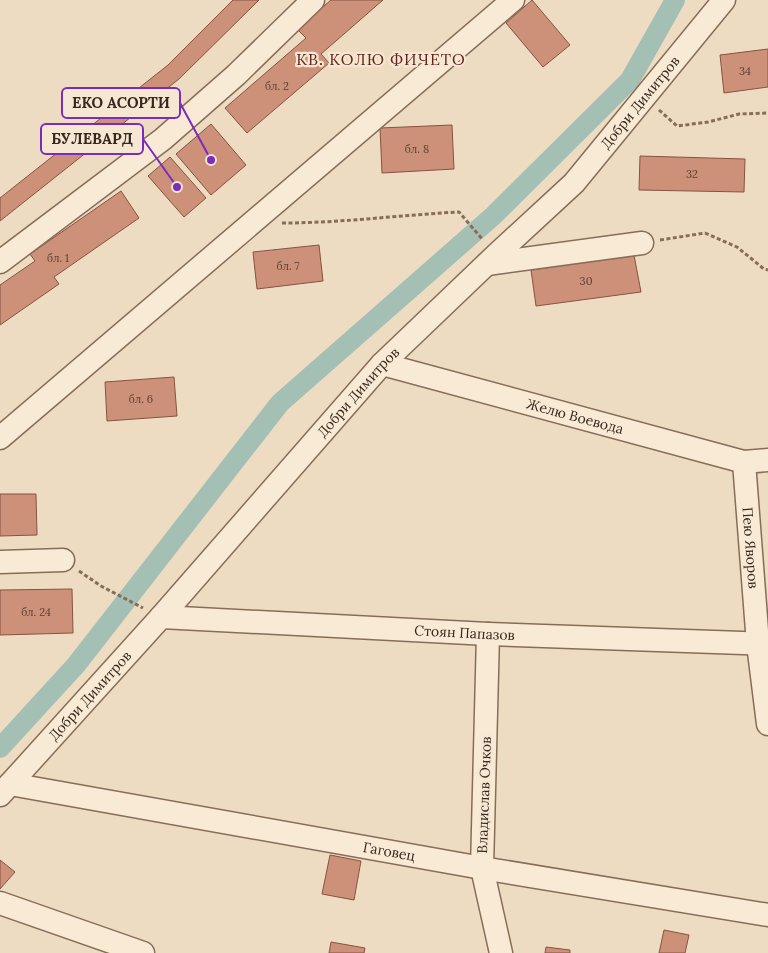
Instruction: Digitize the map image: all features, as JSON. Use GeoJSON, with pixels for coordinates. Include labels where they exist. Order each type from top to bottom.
{"type":"FeatureCollection","features":[{"type":"Feature","properties":{"kind":"street"},"geometry":{"type":"LineString","coordinates":[[0,262],[163,139],[236,75],[313,0]]}},
{"type":"Feature","properties":{"kind":"street"},"geometry":{"type":"LineString","coordinates":[[0,438],[513,0]]}},
{"type":"Feature","properties":{"kind":"street","name":"Добри Димитров"},"geometry":{"type":"LineString","coordinates":[[5,789],[161,617],[382,364],[574,183],[724,0]]}},
{"type":"Feature","properties":{"kind":"street"},"geometry":{"type":"LineString","coordinates":[[487,264],[642,243]]}},
{"type":"Feature","properties":{"kind":"street","name":"Желю Воевода"},"geometry":{"type":"LineString","coordinates":[[382,364],[744,462],[768,460]]}},
{"type":"Feature","properties":{"kind":"street","name":"Пею Яворов"},"geometry":{"type":"LineString","coordinates":[[744,462],[763,644],[768,724]]}},
{"type":"Feature","properties":{"kind":"street"},"geometry":{"type":"LineString","coordinates":[[0,562],[63,560]]}},
{"type":"Feature","properties":{"kind":"street","name":"Стоян Папазов"},"geometry":{"type":"LineString","coordinates":[[161,617],[488,634],[763,644]]}},
{"type":"Feature","properties":{"kind":"street","name":"Владислав Очков"},"geometry":{"type":"LineString","coordinates":[[488,634],[482,868],[501,953]]}},
{"type":"Feature","properties":{"kind":"street","name":"Гаговец"},"geometry":{"type":"LineString","coordinates":[[5,789],[768,914]]}},
{"type":"Feature","properties":{"kind":"street"},"geometry":{"type":"LineString","coordinates":[[0,903],[143,953]]}},
{"type":"Feature","properties":{"kind":"path"},"geometry":{"type":"LineString","coordinates":[[645,97],[677,126],[708,122],[739,114],[768,113]]}},
{"type":"Feature","properties":{"kind":"path"},"geometry":{"type":"LineString","coordinates":[[252,223],[338,222],[459,212],[483,240]]}},
{"type":"Feature","properties":{"kind":"path"},"geometry":{"type":"LineString","coordinates":[[642,243],[705,233],[737,247],[764,270],[768,270]]}},
{"type":"Feature","properties":{"kind":"path"},"geometry":{"type":"LineString","coordinates":[[63,560],[101,586],[161,617]]}},
{"type":"Feature","properties":{"kind":"building"},"geometry":{"type":"Polygon","coordinates":[[[233,0],[259,0],[179,79],[0,221],[0,198],[168,65],[233,0]]]}},
{"type":"Feature","properties":{"kind":"building"},"geometry":{"type":"Polygon","coordinates":[[[331,0],[383,0],[321,54],[329,63],[247,133],[225,108],[306,38],[297,29],[331,0]]]}},
{"type":"Feature","properties":{"kind":"building"},"geometry":{"type":"Polygon","coordinates":[[[532,0],[570,45],[543,67],[506,23],[532,0]]]}},
{"type":"Feature","properties":{"kind":"building"},"geometry":{"type":"Polygon","coordinates":[[[768,49],[768,87],[724,93],[720,55],[768,49]]]}},
{"type":"Feature","properties":{"kind":"building"},"geometry":{"type":"Polygon","coordinates":[[[211,124],[246,165],[211,195],[176,154],[211,124]]]}},
{"type":"Feature","properties":{"kind":"building"},"geometry":{"type":"Polygon","coordinates":[[[452,125],[454,169],[382,173],[380,128],[452,125]]]}},
{"type":"Feature","properties":{"kind":"building"},"geometry":{"type":"Polygon","coordinates":[[[640,156],[745,159],[744,192],[639,190],[640,156]]]}},
{"type":"Feature","properties":{"kind":"building"},"geometry":{"type":"Polygon","coordinates":[[[170,157],[206,198],[184,217],[148,176],[170,157]]]}},
{"type":"Feature","properties":{"kind":"building"},"geometry":{"type":"Polygon","coordinates":[[[121,191],[139,218],[54,277],[59,284],[0,325],[0,285],[35,261],[30,254],[121,191]]]}},
{"type":"Feature","properties":{"kind":"building"},"geometry":{"type":"Polygon","coordinates":[[[319,245],[323,281],[257,289],[253,252],[319,245]]]}},
{"type":"Feature","properties":{"kind":"building"},"geometry":{"type":"Polygon","coordinates":[[[634,255],[641,292],[536,306],[531,270],[634,255]]]}},
{"type":"Feature","properties":{"kind":"building"},"geometry":{"type":"Polygon","coordinates":[[[174,377],[177,416],[107,421],[105,382],[174,377]]]}},
{"type":"Feature","properties":{"kind":"building"},"geometry":{"type":"Polygon","coordinates":[[[0,494],[36,494],[37,535],[0,536],[0,494]]]}},
{"type":"Feature","properties":{"kind":"building"},"geometry":{"type":"Polygon","coordinates":[[[72,589],[73,633],[0,635],[0,590],[72,589]]]}},
{"type":"Feature","properties":{"kind":"building"},"geometry":{"type":"Polygon","coordinates":[[[330,855],[361,861],[354,900],[322,894],[330,855]]]}},
{"type":"Feature","properties":{"kind":"building"},"geometry":{"type":"Polygon","coordinates":[[[0,860],[15,872],[0,889],[0,860]]]}},
{"type":"Feature","properties":{"kind":"building"},"geometry":{"type":"Polygon","coordinates":[[[664,930],[689,935],[685,953],[659,953],[664,930]]]}},
{"type":"Feature","properties":{"kind":"building"},"geometry":{"type":"Polygon","coordinates":[[[331,942],[365,948],[364,953],[329,953],[331,942]]]}},
{"type":"Feature","properties":{"kind":"building"},"geometry":{"type":"Polygon","coordinates":[[[546,947],[570,950],[570,953],[545,953],[546,947]]]}},
{"type":"Feature","properties":{"kind":"waterway"},"geometry":{"type":"LineString","coordinates":[[0,748],[76,665],[280,403],[493,216],[630,80],[675,0]]}},
{"type":"Feature","properties":{"kind":"place","name":"ЕКО АСОРТИ"},"geometry":{"type":"Point","coordinates":[211,160]}},
{"type":"Feature","properties":{"kind":"place","name":"БУЛЕВАРД"},"geometry":{"type":"Point","coordinates":[177,187]}},
{"type":"Feature","properties":{"kind":"district","name":"КВ. КОЛЮ ФИЧЕТО"},"geometry":{"type":"Point","coordinates":[381,59]}}]}
